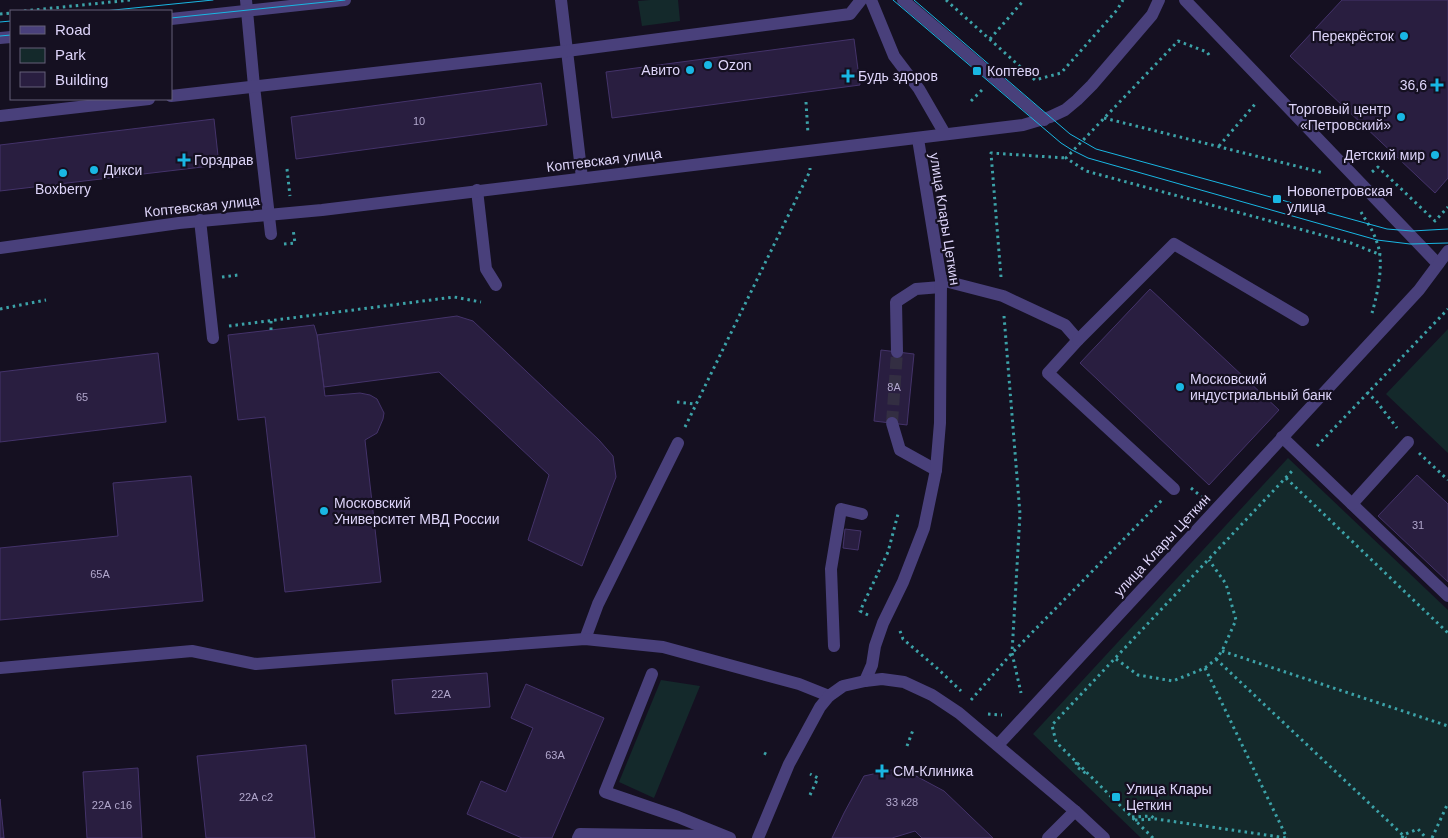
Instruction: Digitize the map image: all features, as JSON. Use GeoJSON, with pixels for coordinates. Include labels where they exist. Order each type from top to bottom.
{"type":"FeatureCollection","features":[{"type":"Feature","properties":{"kind":"street"},"geometry":{"type":"LineString","coordinates":[[172,19],[247,5],[345,0]]}},
{"type":"Feature","properties":{"kind":"street"},"geometry":{"type":"LineString","coordinates":[[561,0],[582,178]]}},
{"type":"Feature","properties":{"kind":"street"},"geometry":{"type":"LineString","coordinates":[[172,96],[567,51],[850,14],[861,0]]}},
{"type":"Feature","properties":{"kind":"street"},"geometry":{"type":"LineString","coordinates":[[871,0],[894,56],[920,89],[945,134]]}},
{"type":"Feature","properties":{"kind":"street"},"geometry":{"type":"LineString","coordinates":[[903,0],[1044,120]]}},
{"type":"Feature","properties":{"kind":"street","name":"Коптевская улица"},"geometry":{"type":"LineString","coordinates":[[0,248],[200,220],[322,210],[1023,125],[1044,120],[1065,110],[1092,85],[1152,15],[1159,0]]}},
{"type":"Feature","properties":{"kind":"street"},"geometry":{"type":"LineString","coordinates":[[1185,0],[1438,264]]}},
{"type":"Feature","properties":{"kind":"street"},"geometry":{"type":"LineString","coordinates":[[247,5],[271,234]]}},
{"type":"Feature","properties":{"kind":"street"},"geometry":{"type":"LineString","coordinates":[[0,116],[140,100]]}},
{"type":"Feature","properties":{"kind":"street","name":"улица Клары Цеткин"},"geometry":{"type":"LineString","coordinates":[[865,680],[872,666],[875,646],[883,623],[903,582],[924,528],[936,470],[940,423],[941,283],[918,139]]}},
{"type":"Feature","properties":{"kind":"street"},"geometry":{"type":"LineString","coordinates":[[477,190],[486,269],[496,285]]}},
{"type":"Feature","properties":{"kind":"street"},"geometry":{"type":"LineString","coordinates":[[200,220],[213,333]]}},
{"type":"Feature","properties":{"kind":"street"},"geometry":{"type":"LineString","coordinates":[[1174,489],[1048,373],[1078,340],[1174,244],[1304,320]]}},
{"type":"Feature","properties":{"kind":"street","name":"улица Клары Цеткин"},"geometry":{"type":"LineString","coordinates":[[998,745],[1419,290],[1448,251]]}},
{"type":"Feature","properties":{"kind":"street"},"geometry":{"type":"LineString","coordinates":[[897,352],[896,302],[916,289],[941,283],[1003,296],[1065,326],[1078,340]]}},
{"type":"Feature","properties":{"kind":"street"},"geometry":{"type":"LineString","coordinates":[[892,423],[900,450],[936,470]]}},
{"type":"Feature","properties":{"kind":"street"},"geometry":{"type":"LineString","coordinates":[[1282,438],[1448,596]]}},
{"type":"Feature","properties":{"kind":"street"},"geometry":{"type":"LineString","coordinates":[[1352,504],[1408,442]]}},
{"type":"Feature","properties":{"kind":"street"},"geometry":{"type":"LineString","coordinates":[[585,639],[598,604],[678,443]]}},
{"type":"Feature","properties":{"kind":"street"},"geometry":{"type":"LineString","coordinates":[[834,646],[830,569],[841,509],[862,514]]}},
{"type":"Feature","properties":{"kind":"street"},"geometry":{"type":"LineString","coordinates":[[0,668],[192,651],[256,664],[585,639],[663,647],[799,684],[829,696]]}},
{"type":"Feature","properties":{"kind":"street"},"geometry":{"type":"LineString","coordinates":[[652,674],[605,792],[678,817],[727,837]]}},
{"type":"Feature","properties":{"kind":"street"},"geometry":{"type":"LineString","coordinates":[[758,838],[789,764],[820,707],[829,696],[843,686],[865,680],[904,682],[932,695],[959,713],[998,745],[1104,838]]}},
{"type":"Feature","properties":{"kind":"street"},"geometry":{"type":"LineString","coordinates":[[1048,838],[1075,811]]}},
{"type":"Feature","properties":{"kind":"street"},"geometry":{"type":"LineString","coordinates":[[578,838],[580,834],[727,837]]}},
{"type":"Feature","properties":{"kind":"path"},"geometry":{"type":"LineString","coordinates":[[34,10],[131,0]]}},
{"type":"Feature","properties":{"kind":"path"},"geometry":{"type":"LineString","coordinates":[[946,0],[1035,80],[1061,73],[1117,10],[1122,0]]}},
{"type":"Feature","properties":{"kind":"path"},"geometry":{"type":"LineString","coordinates":[[990,39],[1024,0]]}},
{"type":"Feature","properties":{"kind":"path"},"geometry":{"type":"LineString","coordinates":[[1066,158],[1178,41],[1207,52],[1213,58]]}},
{"type":"Feature","properties":{"kind":"path"},"geometry":{"type":"LineString","coordinates":[[971,101],[984,88]]}},
{"type":"Feature","properties":{"kind":"path"},"geometry":{"type":"LineString","coordinates":[[1219,146],[1256,103],[1250,97]]}},
{"type":"Feature","properties":{"kind":"path"},"geometry":{"type":"LineString","coordinates":[[1104,118],[1324,173]]}},
{"type":"Feature","properties":{"kind":"path"},"geometry":{"type":"LineString","coordinates":[[1151,837],[1056,742],[1052,725],[1021,694],[1012,653],[1020,514],[991,153],[1066,158],[1086,171],[1351,243],[1380,255]]}},
{"type":"Feature","properties":{"kind":"path"},"geometry":{"type":"LineString","coordinates":[[1317,166],[1330,179]]}},
{"type":"Feature","properties":{"kind":"path"},"geometry":{"type":"LineString","coordinates":[[678,443],[695,404],[810,171]]}},
{"type":"Feature","properties":{"kind":"path"},"geometry":{"type":"LineString","coordinates":[[1356,206],[1376,240],[1380,255],[1377,296],[1371,315]]}},
{"type":"Feature","properties":{"kind":"path"},"geometry":{"type":"LineString","coordinates":[[213,333],[271,321],[454,297],[481,302]]}},
{"type":"Feature","properties":{"kind":"path"},"geometry":{"type":"LineString","coordinates":[[0,309],[46,300]]}},
{"type":"Feature","properties":{"kind":"path"},"geometry":{"type":"LineString","coordinates":[[1052,725],[1448,309]]}},
{"type":"Feature","properties":{"kind":"path"},"geometry":{"type":"LineString","coordinates":[[271,321],[272,330]]}},
{"type":"Feature","properties":{"kind":"path"},"geometry":{"type":"LineString","coordinates":[[676,402],[695,404]]}},
{"type":"Feature","properties":{"kind":"path"},"geometry":{"type":"LineString","coordinates":[[1286,478],[1448,633]]}},
{"type":"Feature","properties":{"kind":"path"},"geometry":{"type":"LineString","coordinates":[[971,700],[1012,653],[1174,489],[1192,488],[1208,503]]}},
{"type":"Feature","properties":{"kind":"path"},"geometry":{"type":"LineString","coordinates":[[883,623],[860,611],[888,552],[898,514]]}},
{"type":"Feature","properties":{"kind":"path"},"geometry":{"type":"LineString","coordinates":[[1116,659],[1138,675],[1173,681],[1205,668],[1216,659],[1222,651],[1236,620],[1226,584],[1209,560]]}},
{"type":"Feature","properties":{"kind":"path"},"geometry":{"type":"LineString","coordinates":[[898,628],[903,639],[977,705]]}},
{"type":"Feature","properties":{"kind":"path"},"geometry":{"type":"LineString","coordinates":[[1222,651],[1448,726]]}},
{"type":"Feature","properties":{"kind":"path"},"geometry":{"type":"LineString","coordinates":[[1216,659],[1406,838]]}},
{"type":"Feature","properties":{"kind":"path"},"geometry":{"type":"LineString","coordinates":[[1205,668],[1287,838]]}},
{"type":"Feature","properties":{"kind":"path"},"geometry":{"type":"LineString","coordinates":[[983,710],[989,714],[1003,715]]}},
{"type":"Feature","properties":{"kind":"path"},"geometry":{"type":"LineString","coordinates":[[907,746],[913,730]]}},
{"type":"Feature","properties":{"kind":"path"},"geometry":{"type":"LineString","coordinates":[[810,774],[818,778],[810,795]]}},
{"type":"Feature","properties":{"kind":"path"},"geometry":{"type":"LineString","coordinates":[[1432,838],[1448,803]]}},
{"type":"Feature","properties":{"kind":"path"},"geometry":{"type":"LineString","coordinates":[[1134,819],[1156,819],[1287,838]]}},
{"type":"Feature","properties":{"kind":"path"},"geometry":{"type":"LineString","coordinates":[[1402,836],[1418,829],[1426,838]]}},
{"type":"Feature","properties":{"kind":"green space"},"geometry":{"type":"Polygon","coordinates":[[[678,0],[680,21],[642,26],[638,1],[678,0]]]}},
{"type":"Feature","properties":{"kind":"green space"},"geometry":{"type":"Polygon","coordinates":[[[1448,329],[1448,453],[1386,394],[1448,329]]]}},
{"type":"Feature","properties":{"kind":"green space"},"geometry":{"type":"Polygon","coordinates":[[[1288,458],[1448,610],[1448,838],[1141,838],[1033,734],[1288,458]]]}},
{"type":"Feature","properties":{"kind":"green space"},"geometry":{"type":"Polygon","coordinates":[[[661,680],[700,686],[654,798],[619,782],[661,680]]]}},
{"type":"Feature","properties":{"kind":"building","name":"Торговый центр «Петровский»"},"geometry":{"type":"Polygon","coordinates":[[[1342,0],[1448,0],[1448,178],[1435,193],[1290,56],[1342,0]]]}},
{"type":"Feature","properties":{"kind":"building"},"geometry":{"type":"Polygon","coordinates":[[[854,39],[860,85],[612,118],[606,72],[854,39]]]}},
{"type":"Feature","properties":{"kind":"building"},"geometry":{"type":"Polygon","coordinates":[[[541,83],[547,125],[296,159],[291,117],[541,83]]]}},
{"type":"Feature","properties":{"kind":"building"},"geometry":{"type":"Polygon","coordinates":[[[214,119],[219,165],[0,191],[0,145],[214,119]]]}},
{"type":"Feature","properties":{"kind":"building","name":"Московский индустриальный банк"},"geometry":{"type":"Polygon","coordinates":[[[1150,289],[1279,410],[1209,485],[1080,363],[1150,289]]]}},
{"type":"Feature","properties":{"kind":"building"},"geometry":{"type":"Polygon","coordinates":[[[457,316],[473,321],[599,440],[613,456],[616,477],[582,566],[528,540],[549,475],[439,372],[324,387],[317,335],[457,316]]]}},
{"type":"Feature","properties":{"kind":"building","name":"Московский Университет МВД России"},"geometry":{"type":"Polygon","coordinates":[[[314,325],[325,396],[360,393],[370,395],[377,399],[384,413],[377,433],[365,440],[381,582],[285,592],[265,417],[238,420],[228,335],[314,325]]]}},
{"type":"Feature","properties":{"kind":"building"},"geometry":{"type":"Polygon","coordinates":[[[881,350],[914,354],[907,425],[874,421],[881,350]]]}},
{"type":"Feature","properties":{"kind":"building"},"geometry":{"type":"Polygon","coordinates":[[[158,353],[166,422],[0,442],[0,372],[158,353]]]}},
{"type":"Feature","properties":{"kind":"building"},"geometry":{"type":"Polygon","coordinates":[[[1417,475],[1448,504],[1448,582],[1378,516],[1417,475]]]}},
{"type":"Feature","properties":{"kind":"building"},"geometry":{"type":"Polygon","coordinates":[[[191,476],[203,601],[0,620],[0,548],[118,536],[113,483],[191,476]]]}},
{"type":"Feature","properties":{"kind":"building"},"geometry":{"type":"Polygon","coordinates":[[[845,529],[861,531],[858,550],[843,548],[845,529]]]}},
{"type":"Feature","properties":{"kind":"building"},"geometry":{"type":"Polygon","coordinates":[[[487,673],[490,707],[395,714],[392,680],[487,673]]]}},
{"type":"Feature","properties":{"kind":"building"},"geometry":{"type":"Polygon","coordinates":[[[526,684],[604,718],[552,838],[522,838],[467,814],[481,781],[506,792],[533,728],[511,718],[526,684]]]}},
{"type":"Feature","properties":{"kind":"building"},"geometry":{"type":"Polygon","coordinates":[[[306,745],[315,838],[206,838],[197,756],[306,745]]]}},
{"type":"Feature","properties":{"kind":"building"},"geometry":{"type":"Polygon","coordinates":[[[138,768],[142,838],[87,838],[83,772],[138,768]]]}},
{"type":"Feature","properties":{"kind":"building"},"geometry":{"type":"Polygon","coordinates":[[[901,768],[944,791],[993,838],[922,838],[915,831],[892,838],[832,838],[864,776],[901,768]]]}},
{"type":"Feature","properties":{"kind":"building"},"geometry":{"type":"Polygon","coordinates":[[[0,799],[4,838],[0,838],[0,799]]]}},
{"type":"Feature","properties":{"kind":"tunnel"},"geometry":{"type":"LineString","coordinates":[[892,423],[897,352]]}},
{"type":"Feature","properties":{"kind":"tram line"},"geometry":{"type":"LineString","coordinates":[[114,10],[213,0]]}},
{"type":"Feature","properties":{"kind":"tram line"},"geometry":{"type":"LineString","coordinates":[[172,18],[345,0]]}},
{"type":"Feature","properties":{"kind":"tram line"},"geometry":{"type":"LineString","coordinates":[[893,0],[1061,143],[1088,158],[1377,240],[1410,244],[1448,243]]}},
{"type":"Feature","properties":{"kind":"tram line"},"geometry":{"type":"LineString","coordinates":[[914,0],[1070,134],[1096,149],[1387,229],[1412,231],[1448,229]]}},
{"type":"Feature","properties":{"kind":"tram line"},"geometry":{"type":"LineString","coordinates":[[0,22],[10,21]]}},
{"type":"Feature","properties":{"kind":"tram line"},"geometry":{"type":"LineString","coordinates":[[0,36],[10,35]]}},
{"type":"Feature","properties":{"kind":"place","name":"Перекрёсток"},"geometry":{"type":"Point","coordinates":[1404,36]}},
{"type":"Feature","properties":{"kind":"place","name":"Ozon"},"geometry":{"type":"Point","coordinates":[708,65]}},
{"type":"Feature","properties":{"kind":"place","name":"Авито"},"geometry":{"type":"Point","coordinates":[690,70]}},
{"type":"Feature","properties":{"kind":"place","name":"Коптево"},"geometry":{"type":"Point","coordinates":[977,71]}},
{"type":"Feature","properties":{"kind":"place","name":"Будь здоров"},"geometry":{"type":"Point","coordinates":[848,76]}},
{"type":"Feature","properties":{"kind":"place","name":"36,6"},"geometry":{"type":"Point","coordinates":[1437,85]}},
{"type":"Feature","properties":{"kind":"place","name":"Торговый центр «Петровский»"},"geometry":{"type":"Point","coordinates":[1401,117]}},
{"type":"Feature","properties":{"kind":"place","name":"Детский мир"},"geometry":{"type":"Point","coordinates":[1435,155]}},
{"type":"Feature","properties":{"kind":"place","name":"Горздрав"},"geometry":{"type":"Point","coordinates":[184,160]}},
{"type":"Feature","properties":{"kind":"place","name":"Дикси"},"geometry":{"type":"Point","coordinates":[94,170]}},
{"type":"Feature","properties":{"kind":"place","name":"Boxberry"},"geometry":{"type":"Point","coordinates":[63,173]}},
{"type":"Feature","properties":{"kind":"place","name":"Новопетровская улица"},"geometry":{"type":"Point","coordinates":[1277,199]}},
{"type":"Feature","properties":{"kind":"place","name":"Московский индустриальный банк"},"geometry":{"type":"Point","coordinates":[1180,387]}},
{"type":"Feature","properties":{"kind":"place","name":"Московский Университет МВД России"},"geometry":{"type":"Point","coordinates":[324,511]}},
{"type":"Feature","properties":{"kind":"place","name":"СМ-Клиника"},"geometry":{"type":"Point","coordinates":[882,771]}},
{"type":"Feature","properties":{"kind":"place","name":"Улица Клары Цеткин"},"geometry":{"type":"Point","coordinates":[1116,797]}}]}
